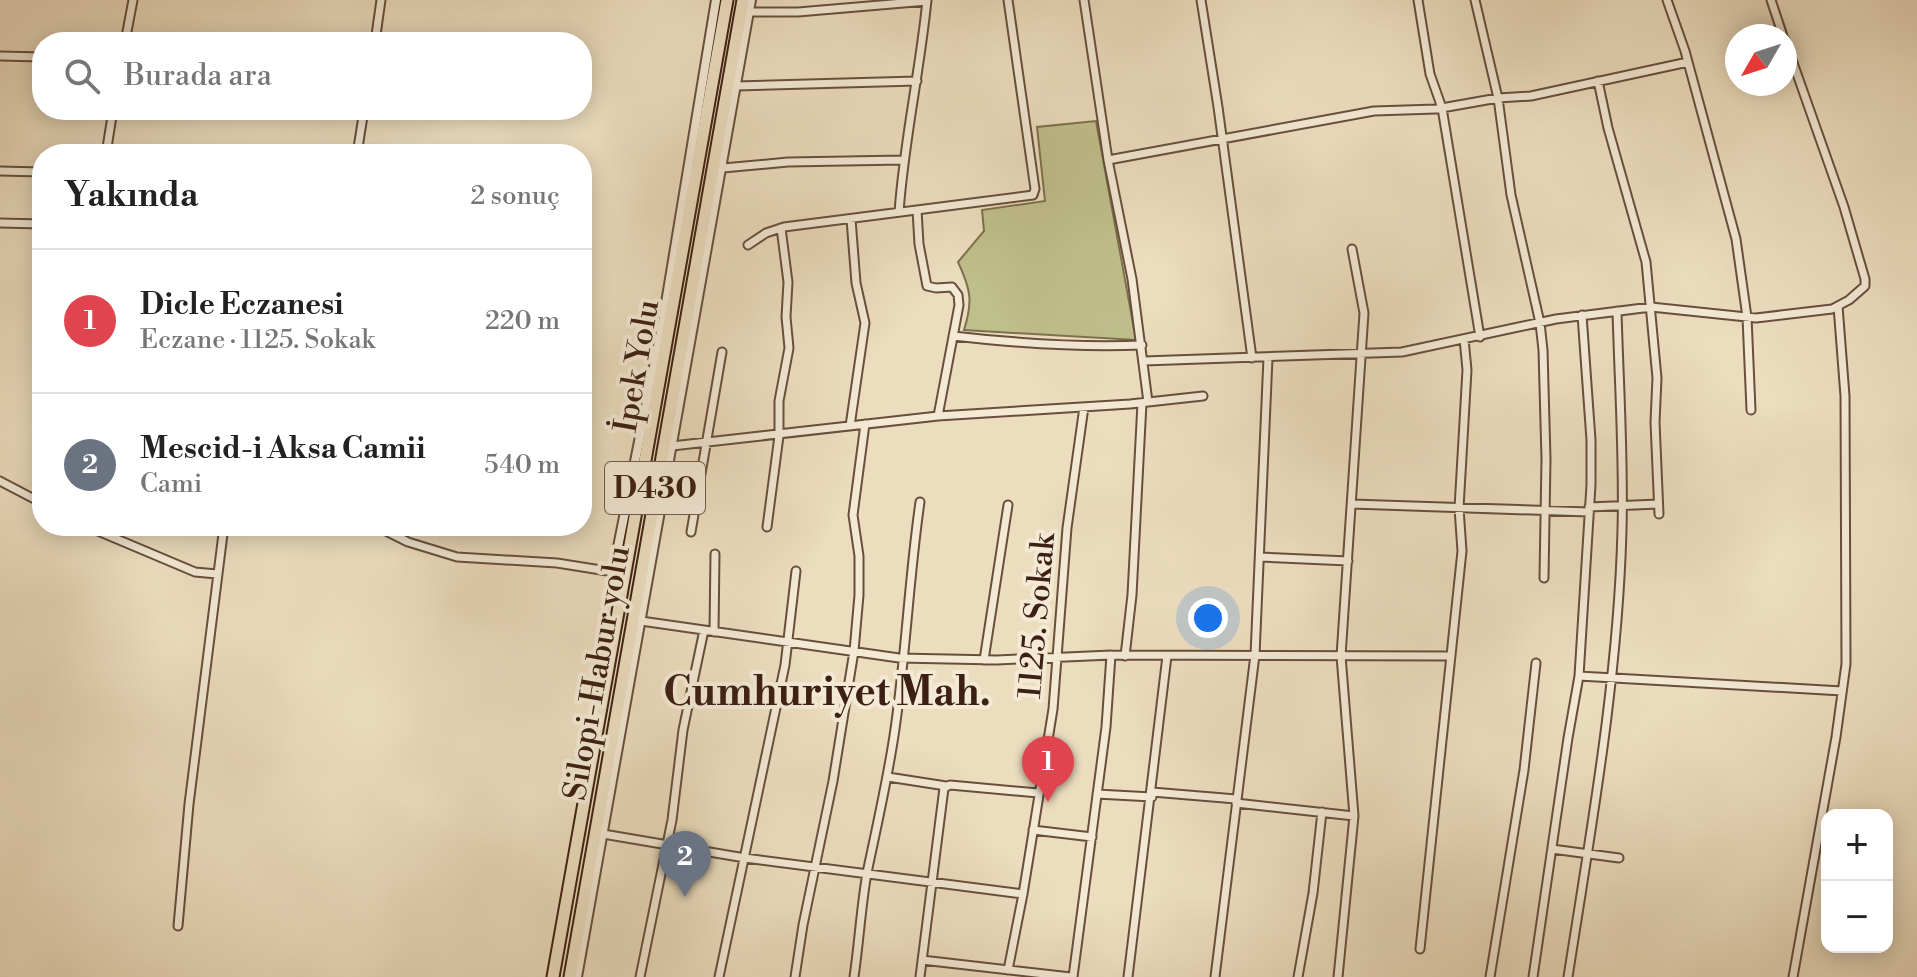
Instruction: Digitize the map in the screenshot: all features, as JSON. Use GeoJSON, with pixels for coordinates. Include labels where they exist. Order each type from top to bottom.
{"type":"FeatureCollection","features":[{"type":"Feature","properties":{"kind":"highway","name":"İpek Yolu"},"geometry":{"type":"LineString","coordinates":[[553,977],[727,0]]}},
{"type":"Feature","properties":{"kind":"highway","name":"Silopi-Habur yolu"},"geometry":{"type":"LineString","coordinates":[[570,977],[743,0]]}},
{"type":"Feature","properties":{"kind":"highway"},"geometry":{"type":"LineString","coordinates":[[600,718],[615,720]]}},
{"type":"Feature","properties":{"kind":"street"},"geometry":{"type":"LineString","coordinates":[[127,32],[133,0]]}},
{"type":"Feature","properties":{"kind":"street"},"geometry":{"type":"LineString","coordinates":[[376,32],[381,0]]}},
{"type":"Feature","properties":{"kind":"street"},"geometry":{"type":"LineString","coordinates":[[613,572],[663,321],[716,0]]}},
{"type":"Feature","properties":{"kind":"street"},"geometry":{"type":"LineString","coordinates":[[577,977],[751,0]]}},
{"type":"Feature","properties":{"kind":"street"},"geometry":{"type":"LineString","coordinates":[[748,245],[766,233],[781,228],[1033,195],[1035,189],[1028,129],[1008,0]]}},
{"type":"Feature","properties":{"kind":"street"},"geometry":{"type":"LineString","coordinates":[[1084,0],[1108,160],[1132,279],[1144,361],[1145,402],[1125,656]]}},
{"type":"Feature","properties":{"kind":"street"},"geometry":{"type":"LineString","coordinates":[[1201,0],[1252,358]]}},
{"type":"Feature","properties":{"kind":"street"},"geometry":{"type":"LineString","coordinates":[[1418,0],[1430,74],[1442,108],[1480,337]]}},
{"type":"Feature","properties":{"kind":"street"},"geometry":{"type":"LineString","coordinates":[[1475,0],[1498,98],[1511,195],[1540,323],[1544,365],[1544,578]]}},
{"type":"Feature","properties":{"kind":"street"},"geometry":{"type":"LineString","coordinates":[[1667,0],[1688,62],[1736,239],[1747,317],[1751,410]]}},
{"type":"Feature","properties":{"kind":"street"},"geometry":{"type":"LineString","coordinates":[[1771,0],[1779,24]]}},
{"type":"Feature","properties":{"kind":"street"},"geometry":{"type":"LineString","coordinates":[[749,12],[798,12],[927,1],[903,160],[899,212]]}},
{"type":"Feature","properties":{"kind":"street"},"geometry":{"type":"LineString","coordinates":[[0,56],[32,57]]}},
{"type":"Feature","properties":{"kind":"street"},"geometry":{"type":"LineString","coordinates":[[1108,160],[1374,111],[1442,108],[1498,98],[1531,96],[1688,62]]}},
{"type":"Feature","properties":{"kind":"street"},"geometry":{"type":"LineString","coordinates":[[1144,361],[1402,352],[1582,315],[1651,307],[1747,317],[1838,306],[1865,286],[1865,279],[1844,207],[1797,75]]}},
{"type":"Feature","properties":{"kind":"street"},"geometry":{"type":"LineString","coordinates":[[736,86],[917,81]]}},
{"type":"Feature","properties":{"kind":"street"},"geometry":{"type":"LineString","coordinates":[[1598,81],[1646,262],[1657,378],[1655,422],[1659,514]]}},
{"type":"Feature","properties":{"kind":"street"},"geometry":{"type":"LineString","coordinates":[[108,144],[111,120]]}},
{"type":"Feature","properties":{"kind":"street"},"geometry":{"type":"LineString","coordinates":[[359,144],[362,120]]}},
{"type":"Feature","properties":{"kind":"street"},"geometry":{"type":"LineString","coordinates":[[723,168],[788,162],[903,160]]}},
{"type":"Feature","properties":{"kind":"street"},"geometry":{"type":"LineString","coordinates":[[0,171],[32,172]]}},
{"type":"Feature","properties":{"kind":"street"},"geometry":{"type":"LineString","coordinates":[[917,210],[919,244],[927,286],[952,287],[958,295],[938,416]]}},
{"type":"Feature","properties":{"kind":"street"},"geometry":{"type":"LineString","coordinates":[[850,426],[865,323],[856,283],[851,219]]}},
{"type":"Feature","properties":{"kind":"street"},"geometry":{"type":"LineString","coordinates":[[0,223],[32,224]]}},
{"type":"Feature","properties":{"kind":"street"},"geometry":{"type":"LineString","coordinates":[[767,527],[779,436],[779,401],[789,348],[786,317],[788,282],[781,228]]}},
{"type":"Feature","properties":{"kind":"street"},"geometry":{"type":"LineString","coordinates":[[1338,977],[1354,816],[1341,656],[1364,313],[1352,249]]}},
{"type":"Feature","properties":{"kind":"street"},"geometry":{"type":"LineString","coordinates":[[1793,977],[1846,664],[1845,411],[1838,306]]}},
{"type":"Feature","properties":{"kind":"street"},"geometry":{"type":"LineString","coordinates":[[1568,977],[1612,679],[1622,506],[1617,311]]}},
{"type":"Feature","properties":{"kind":"street"},"geometry":{"type":"LineString","coordinates":[[1533,977],[1579,676],[1591,440],[1582,315]]}},
{"type":"Feature","properties":{"kind":"street"},"geometry":{"type":"LineString","coordinates":[[953,336],[1018,343],[1142,345]]}},
{"type":"Feature","properties":{"kind":"street"},"geometry":{"type":"LineString","coordinates":[[1420,949],[1462,551],[1459,508],[1467,370],[1464,339]]}},
{"type":"Feature","properties":{"kind":"street"},"geometry":{"type":"LineString","coordinates":[[691,532],[722,352]]}},
{"type":"Feature","properties":{"kind":"street"},"geometry":{"type":"LineString","coordinates":[[1215,977],[1255,655],[1268,358]]}},
{"type":"Feature","properties":{"kind":"street"},"geometry":{"type":"LineString","coordinates":[[672,446],[938,416],[1203,396]]}},
{"type":"Feature","properties":{"kind":"street","name":"1125. Sokak"},"geometry":{"type":"LineString","coordinates":[[1003,972],[1023,894],[1053,709],[1067,528],[1084,407]]}},
{"type":"Feature","properties":{"kind":"street"},"geometry":{"type":"LineString","coordinates":[[795,977],[854,651],[859,556],[853,515],[865,424]]}},
{"type":"Feature","properties":{"kind":"street"},"geometry":{"type":"LineString","coordinates":[[0,481],[32,498]]}},
{"type":"Feature","properties":{"kind":"street"},"geometry":{"type":"LineString","coordinates":[[854,977],[867,874],[888,777],[905,659],[910,574],[920,502]]}},
{"type":"Feature","properties":{"kind":"street"},"geometry":{"type":"LineString","coordinates":[[1352,504],[1589,509],[1658,504]]}},
{"type":"Feature","properties":{"kind":"street"},"geometry":{"type":"LineString","coordinates":[[984,660],[1008,505]]}},
{"type":"Feature","properties":{"kind":"street"},"geometry":{"type":"LineString","coordinates":[[110,536],[195,572],[217,574]]}},
{"type":"Feature","properties":{"kind":"street"},"geometry":{"type":"LineString","coordinates":[[178,926],[189,804],[223,536]]}},
{"type":"Feature","properties":{"kind":"street"},"geometry":{"type":"LineString","coordinates":[[396,536],[457,557],[557,563],[626,574]]}},
{"type":"Feature","properties":{"kind":"street"},"geometry":{"type":"LineString","coordinates":[[714,632],[715,554]]}},
{"type":"Feature","properties":{"kind":"street"},"geometry":{"type":"LineString","coordinates":[[1260,557],[1348,561]]}},
{"type":"Feature","properties":{"kind":"street"},"geometry":{"type":"LineString","coordinates":[[719,977],[789,643],[796,571]]}},
{"type":"Feature","properties":{"kind":"street"},"geometry":{"type":"LineString","coordinates":[[641,621],[905,659],[984,660],[1111,655],[1451,656]]}},
{"type":"Feature","properties":{"kind":"street"},"geometry":{"type":"LineString","coordinates":[[640,977],[667,844],[683,730],[704,630]]}},
{"type":"Feature","properties":{"kind":"street"},"geometry":{"type":"LineString","coordinates":[[922,960],[1003,972],[1072,977],[1092,837],[1111,655]]}},
{"type":"Feature","properties":{"kind":"street"},"geometry":{"type":"LineString","coordinates":[[1128,977],[1167,656]]}},
{"type":"Feature","properties":{"kind":"street"},"geometry":{"type":"LineString","coordinates":[[1490,977],[1524,770],[1536,663]]}},
{"type":"Feature","properties":{"kind":"street"},"geometry":{"type":"LineString","coordinates":[[1579,676],[1842,691]]}},
{"type":"Feature","properties":{"kind":"street"},"geometry":{"type":"LineString","coordinates":[[888,777],[946,786],[1038,793]]}},
{"type":"Feature","properties":{"kind":"street"},"geometry":{"type":"LineString","coordinates":[[920,977],[930,883],[946,786]]}},
{"type":"Feature","properties":{"kind":"street"},"geometry":{"type":"LineString","coordinates":[[1097,794],[1152,794],[1236,801],[1354,816]]}},
{"type":"Feature","properties":{"kind":"street"},"geometry":{"type":"LineString","coordinates":[[1298,977],[1313,893],[1322,812]]}},
{"type":"Feature","properties":{"kind":"street"},"geometry":{"type":"LineString","coordinates":[[1033,830],[1092,837]]}},
{"type":"Feature","properties":{"kind":"street"},"geometry":{"type":"LineString","coordinates":[[603,834],[745,858],[1023,894]]}},
{"type":"Feature","properties":{"kind":"street"},"geometry":{"type":"LineString","coordinates":[[1552,849],[1619,858]]}},
{"type":"Feature","properties":{"kind":"green space"},"geometry":{"type":"Polygon","coordinates":[[[1096,121],[1136,340],[964,330],[969,296],[958,262],[984,231],[982,210],[1045,201],[1037,127],[1096,121]]]}},
{"type":"Feature","properties":{"kind":"place","name":"Dicle Eczanesi"},"geometry":{"type":"Point","coordinates":[1048,802]}},
{"type":"Feature","properties":{"kind":"place","name":"Mescid-i Aksa Camii"},"geometry":{"type":"Point","coordinates":[685,897]}},
{"type":"Feature","properties":{"kind":"district","name":"Cumhuriyet Mah."},"geometry":{"type":"Point","coordinates":[827,691]}}]}
